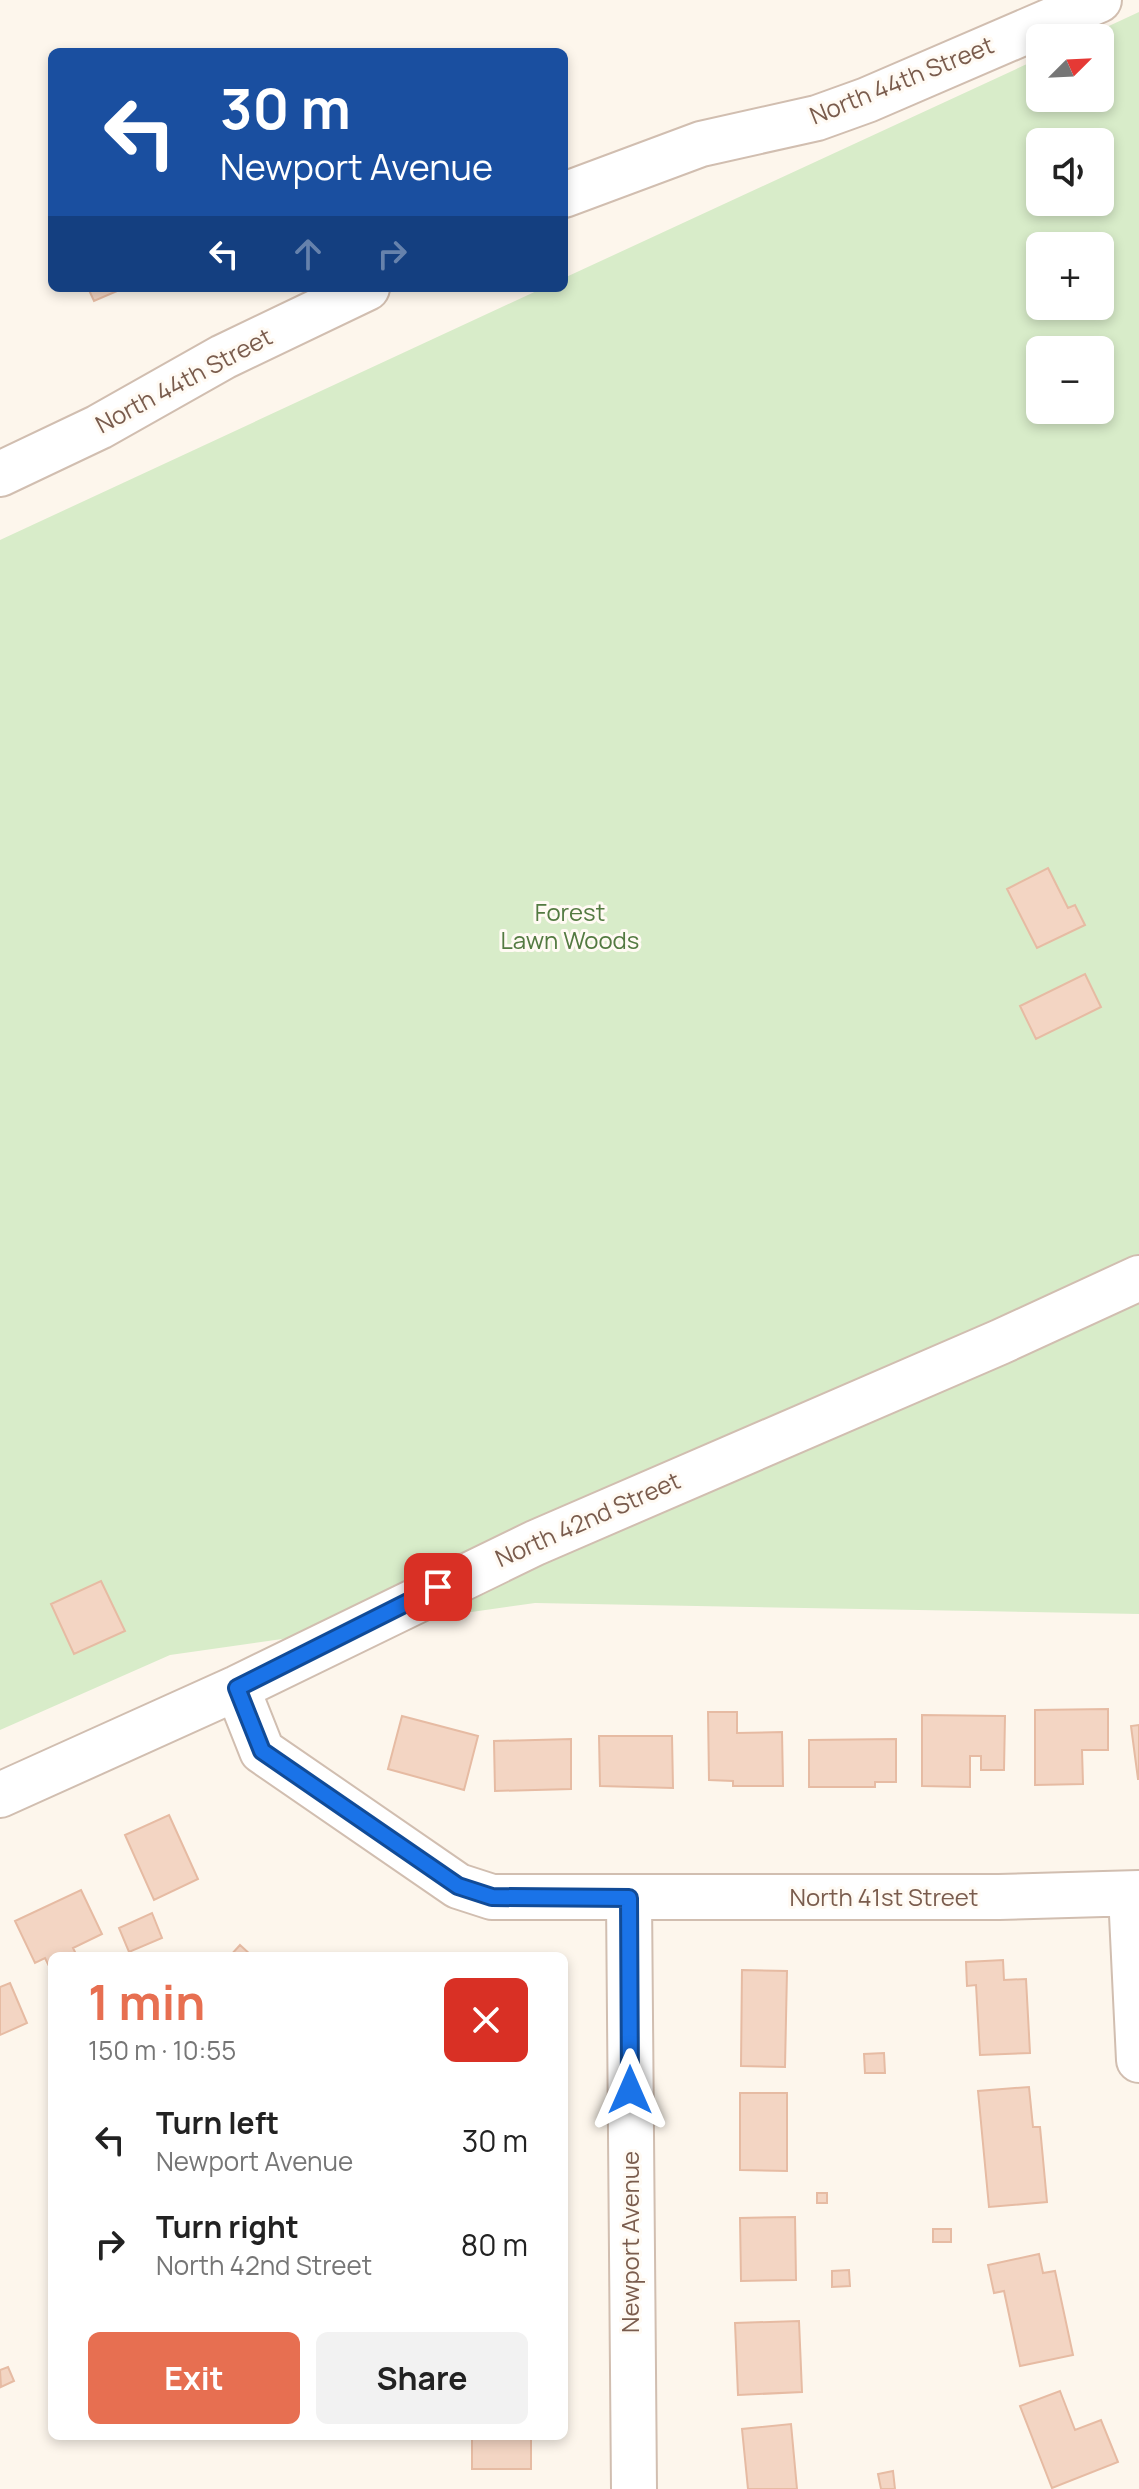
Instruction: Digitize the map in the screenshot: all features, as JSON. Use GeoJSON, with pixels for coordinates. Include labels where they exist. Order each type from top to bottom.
{"type":"FeatureCollection","features":[{"type":"Feature","properties":{"kind":"street","name":"North 44th Street"},"geometry":{"type":"LineString","coordinates":[[568,194],[701,144],[817,118],[853,105],[1099,0]]}},
{"type":"Feature","properties":{"kind":"street","name":"North 44th Street"},"geometry":{"type":"LineString","coordinates":[[0,474],[99,427],[223,357],[359,292]]}},
{"type":"Feature","properties":{"kind":"street","name":"North 42nd Street"},"geometry":{"type":"LineString","coordinates":[[0,1795],[237,1688],[521,1549],[986,1349],[1139,1278]]}},
{"type":"Feature","properties":{"kind":"street"},"geometry":{"type":"LineString","coordinates":[[237,1688],[262,1751],[458,1886],[492,1897],[629,1898]]}},
{"type":"Feature","properties":{"kind":"street"},"geometry":{"type":"LineString","coordinates":[[1135,1893],[1139,2060]]}},
{"type":"Feature","properties":{"kind":"street","name":"North 41st Street"},"geometry":{"type":"LineString","coordinates":[[629,1898],[1135,1893]]}},
{"type":"Feature","properties":{"kind":"street","name":"Newport Avenue"},"geometry":{"type":"LineString","coordinates":[[629,1898],[634,2489]]}},
{"type":"Feature","properties":{"kind":"green space","name":"Forest Lawn Woods"},"geometry":{"type":"Polygon","coordinates":[[[1139,12],[1139,1614],[535,1603],[170,1655],[0,1730],[0,540],[534,292],[568,292],[568,276],[1026,64],[1026,112],[1114,112],[1113,24],[1139,12]]]}},
{"type":"Feature","properties":{"kind":"building"},"geometry":{"type":"Polygon","coordinates":[[[90,292],[115,292],[94,301],[90,292]]]}},
{"type":"Feature","properties":{"kind":"building"},"geometry":{"type":"Polygon","coordinates":[[[1048,868],[1068,908],[1075,905],[1085,925],[1037,948],[1007,889],[1048,868]]]}},
{"type":"Feature","properties":{"kind":"building"},"geometry":{"type":"Polygon","coordinates":[[[1085,974],[1101,1007],[1036,1039],[1020,1006],[1085,974]]]}},
{"type":"Feature","properties":{"kind":"building"},"geometry":{"type":"Polygon","coordinates":[[[101,1581],[125,1631],[74,1654],[51,1604],[101,1581]]]}},
{"type":"Feature","properties":{"kind":"building"},"geometry":{"type":"Polygon","coordinates":[[[1108,1709],[1108,1750],[1082,1750],[1083,1784],[1035,1785],[1035,1710],[1108,1709]]]}},
{"type":"Feature","properties":{"kind":"building"},"geometry":{"type":"Polygon","coordinates":[[[708,1712],[737,1712],[737,1733],[782,1732],[783,1786],[733,1786],[733,1781],[709,1780],[708,1712]]]}},
{"type":"Feature","properties":{"kind":"building"},"geometry":{"type":"Polygon","coordinates":[[[922,1715],[1005,1716],[1004,1770],[981,1770],[981,1756],[970,1756],[970,1787],[922,1786],[922,1715]]]}},
{"type":"Feature","properties":{"kind":"building"},"geometry":{"type":"Polygon","coordinates":[[[402,1716],[478,1736],[464,1790],[388,1769],[402,1716]]]}},
{"type":"Feature","properties":{"kind":"building"},"geometry":{"type":"Polygon","coordinates":[[[1139,1725],[1139,1779],[1138,1779],[1131,1726],[1139,1725]]]}},
{"type":"Feature","properties":{"kind":"building"},"geometry":{"type":"Polygon","coordinates":[[[599,1736],[672,1736],[673,1788],[600,1786],[599,1736]]]}},
{"type":"Feature","properties":{"kind":"building"},"geometry":{"type":"Polygon","coordinates":[[[571,1739],[571,1789],[495,1791],[494,1741],[571,1739]]]}},
{"type":"Feature","properties":{"kind":"building"},"geometry":{"type":"Polygon","coordinates":[[[896,1739],[896,1782],[875,1782],[875,1787],[809,1787],[809,1740],[896,1739]]]}},
{"type":"Feature","properties":{"kind":"building"},"geometry":{"type":"Polygon","coordinates":[[[169,1815],[198,1879],[154,1900],[125,1835],[169,1815]]]}},
{"type":"Feature","properties":{"kind":"building"},"geometry":{"type":"Polygon","coordinates":[[[81,1890],[102,1934],[73,1948],[75,1952],[48,1952],[48,1964],[45,1958],[35,1963],[15,1921],[81,1890]]]}},
{"type":"Feature","properties":{"kind":"building"},"geometry":{"type":"Polygon","coordinates":[[[152,1913],[162,1938],[129,1952],[119,1928],[152,1913]]]}},
{"type":"Feature","properties":{"kind":"building"},"geometry":{"type":"Polygon","coordinates":[[[240,1945],[248,1952],[234,1952],[240,1945]]]}},
{"type":"Feature","properties":{"kind":"building"},"geometry":{"type":"Polygon","coordinates":[[[1003,1960],[1004,1980],[1026,1979],[1030,2053],[980,2055],[976,1985],[967,1986],[966,1962],[1003,1960]]]}},
{"type":"Feature","properties":{"kind":"building"},"geometry":{"type":"Polygon","coordinates":[[[742,1970],[787,1971],[785,2067],[741,2066],[742,1970]]]}},
{"type":"Feature","properties":{"kind":"building"},"geometry":{"type":"Polygon","coordinates":[[[10,1983],[27,2023],[0,2035],[0,1987],[10,1983]]]}},
{"type":"Feature","properties":{"kind":"building"},"geometry":{"type":"Polygon","coordinates":[[[884,2053],[885,2073],[865,2073],[864,2054],[884,2053]]]}},
{"type":"Feature","properties":{"kind":"building"},"geometry":{"type":"Polygon","coordinates":[[[1029,2087],[1033,2127],[1040,2127],[1047,2202],[989,2207],[978,2091],[1029,2087]]]}},
{"type":"Feature","properties":{"kind":"building"},"geometry":{"type":"Polygon","coordinates":[[[740,2093],[787,2093],[787,2171],[740,2170],[740,2093]]]}},
{"type":"Feature","properties":{"kind":"building"},"geometry":{"type":"Polygon","coordinates":[[[817,2193],[827,2193],[827,2203],[817,2203],[817,2193]]]}},
{"type":"Feature","properties":{"kind":"building"},"geometry":{"type":"Polygon","coordinates":[[[795,2217],[796,2280],[741,2281],[740,2218],[795,2217]]]}},
{"type":"Feature","properties":{"kind":"building"},"geometry":{"type":"Polygon","coordinates":[[[933,2229],[951,2229],[951,2242],[933,2242],[933,2229]]]}},
{"type":"Feature","properties":{"kind":"building"},"geometry":{"type":"Polygon","coordinates":[[[1039,2254],[1043,2273],[1055,2271],[1073,2355],[1020,2366],[1004,2291],[994,2293],[988,2265],[1039,2254]]]}},
{"type":"Feature","properties":{"kind":"building"},"geometry":{"type":"Polygon","coordinates":[[[849,2270],[850,2286],[832,2287],[832,2271],[849,2270]]]}},
{"type":"Feature","properties":{"kind":"building"},"geometry":{"type":"Polygon","coordinates":[[[799,2321],[802,2392],[738,2395],[735,2323],[799,2321]]]}},
{"type":"Feature","properties":{"kind":"building"},"geometry":{"type":"Polygon","coordinates":[[[8,2367],[14,2381],[1,2387],[0,2370],[8,2367]]]}},
{"type":"Feature","properties":{"kind":"building"},"geometry":{"type":"Polygon","coordinates":[[[1060,2391],[1075,2430],[1101,2420],[1118,2462],[1052,2488],[1020,2406],[1060,2391]]]}},
{"type":"Feature","properties":{"kind":"building"},"geometry":{"type":"Polygon","coordinates":[[[791,2424],[797,2489],[748,2489],[742,2429],[791,2424]]]}},
{"type":"Feature","properties":{"kind":"building"},"geometry":{"type":"Polygon","coordinates":[[[472,2440],[531,2440],[531,2469],[472,2469],[472,2440]]]}},
{"type":"Feature","properties":{"kind":"building"},"geometry":{"type":"Polygon","coordinates":[[[893,2471],[895,2489],[881,2489],[878,2474],[893,2471]]]}},
{"type":"Feature","properties":{"kind":"route"},"geometry":{"type":"LineString","coordinates":[[438,1587],[237,1688],[262,1751],[458,1886],[492,1897],[629,1898],[630,2090]]}}]}
